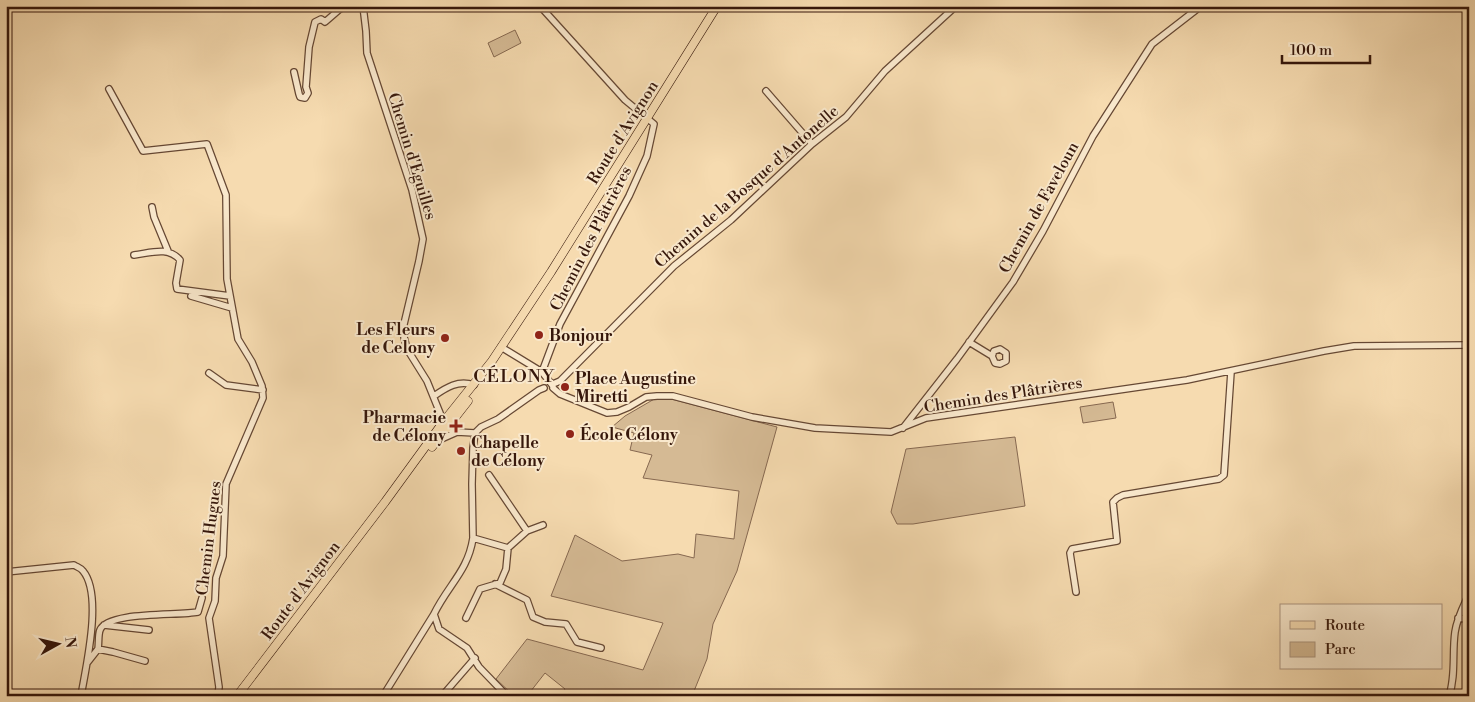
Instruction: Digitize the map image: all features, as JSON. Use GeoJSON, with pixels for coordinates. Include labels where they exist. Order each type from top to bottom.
{"type":"FeatureCollection","features":[{"type":"Feature","properties":{"kind":"main road","name":"Route d'Avignon"},"geometry":{"type":"LineString","coordinates":[[385,502],[434,443],[446,423],[488,374],[717,6]]}},
{"type":"Feature","properties":{"kind":"main road","name":"Route d'Avignon"},"geometry":{"type":"LineString","coordinates":[[237,696],[502,349]]}},
{"type":"Feature","properties":{"kind":"street"},"geometry":{"type":"LineString","coordinates":[[294,72],[300,97],[305,98],[308,93],[306,87],[309,47],[315,22],[321,19],[325,22],[340,9],[348,6]]}},
{"type":"Feature","properties":{"kind":"street","name":"Chemin d'Eguilles"},"geometry":{"type":"LineString","coordinates":[[362,6],[367,53],[412,190],[423,239],[404,324],[404,337],[407,349],[427,381],[446,423]]}},
{"type":"Feature","properties":{"kind":"street"},"geometry":{"type":"LineString","coordinates":[[540,6],[625,100],[646,119]]}},
{"type":"Feature","properties":{"kind":"street","name":"Chemin de la Bosque d'Antonelle"},"geometry":{"type":"LineString","coordinates":[[552,384],[560,381],[674,266],[738,214],[812,144],[846,117],[885,71],[956,6]]}},
{"type":"Feature","properties":{"kind":"street","name":"Chemin de Faveloun"},"geometry":{"type":"LineString","coordinates":[[903,428],[1013,282],[1092,136],[1152,44],[1201,6]]}},
{"type":"Feature","properties":{"kind":"street"},"geometry":{"type":"LineString","coordinates":[[108,89],[143,151],[207,144],[226,196],[226,262],[232,308],[238,339],[252,362],[262,390],[226,385],[209,373]]}},
{"type":"Feature","properties":{"kind":"street"},"geometry":{"type":"LineString","coordinates":[[766,91],[812,144]]}},
{"type":"Feature","properties":{"kind":"street","name":"Chemin des Plâtrières"},"geometry":{"type":"LineString","coordinates":[[542,372],[560,324],[629,196],[647,156],[654,124],[646,119]]}},
{"type":"Feature","properties":{"kind":"street"},"geometry":{"type":"LineString","coordinates":[[152,207],[154,217],[168,251]]}},
{"type":"Feature","properties":{"kind":"street"},"geometry":{"type":"LineString","coordinates":[[134,255],[168,251],[175,254],[180,260],[176,283],[177,289],[230,296]]}},
{"type":"Feature","properties":{"kind":"street"},"geometry":{"type":"LineString","coordinates":[[191,296],[232,308]]}},
{"type":"Feature","properties":{"kind":"street"},"geometry":{"type":"LineString","coordinates":[[969,342],[992,356]]}},
{"type":"Feature","properties":{"kind":"street","name":"Chemin des Plâtrières"},"geometry":{"type":"LineString","coordinates":[[552,384],[560,394],[607,413],[623,409],[646,397],[673,396],[752,418],[815,428],[891,432],[926,418],[1177,382],[1354,346],[1469,345]]}},
{"type":"Feature","properties":{"kind":"street"},"geometry":{"type":"LineString","coordinates":[[383,696],[444,596],[463,571],[471,550],[473,538],[473,443],[475,433],[481,427],[498,419],[539,390],[544,388],[548,391],[552,384],[542,372],[502,349]]}},
{"type":"Feature","properties":{"kind":"street"},"geometry":{"type":"LineString","coordinates":[[1076,592],[1070,553],[1072,549],[1117,541],[1113,502],[1117,498],[1123,495],[1219,479],[1224,475],[1231,372]]}},
{"type":"Feature","properties":{"kind":"street"},"geometry":{"type":"LineString","coordinates":[[434,396],[450,386],[464,382],[474,385]]}},
{"type":"Feature","properties":{"kind":"street","name":"Chemin Hugues"},"geometry":{"type":"LineString","coordinates":[[218,696],[219,687],[209,618],[215,601],[216,578],[223,556],[226,484],[263,398],[262,390]]}},
{"type":"Feature","properties":{"kind":"street"},"geometry":{"type":"LineString","coordinates":[[446,423],[451,430],[475,433]]}},
{"type":"Feature","properties":{"kind":"street"},"geometry":{"type":"LineString","coordinates":[[434,443],[457,432]]}},
{"type":"Feature","properties":{"kind":"street"},"geometry":{"type":"LineString","coordinates":[[489,475],[527,531]]}},
{"type":"Feature","properties":{"kind":"street"},"geometry":{"type":"LineString","coordinates":[[466,618],[480,589],[500,583],[506,568],[508,548],[527,531],[543,525]]}},
{"type":"Feature","properties":{"kind":"street"},"geometry":{"type":"LineString","coordinates":[[473,538],[508,548]]}},
{"type":"Feature","properties":{"kind":"street"},"geometry":{"type":"LineString","coordinates":[[6,572],[74,565],[82,569],[88,578],[91,593],[92,620],[90,646],[81,696]]}},
{"type":"Feature","properties":{"kind":"street"},"geometry":{"type":"LineString","coordinates":[[496,584],[527,600],[533,617],[545,622],[566,624],[577,642],[602,648]]}},
{"type":"Feature","properties":{"kind":"street"},"geometry":{"type":"LineString","coordinates":[[1448,696],[1453,670],[1455,633],[1458,618],[1469,594]]}},
{"type":"Feature","properties":{"kind":"street"},"geometry":{"type":"LineString","coordinates":[[86,665],[98,649],[100,630],[104,625],[115,619],[147,615],[186,615],[198,612],[202,598]]}},
{"type":"Feature","properties":{"kind":"street"},"geometry":{"type":"LineString","coordinates":[[434,614],[439,629],[467,648],[479,667],[508,696]]}},
{"type":"Feature","properties":{"kind":"street"},"geometry":{"type":"LineString","coordinates":[[1458,618],[1469,619]]}},
{"type":"Feature","properties":{"kind":"street"},"geometry":{"type":"LineString","coordinates":[[104,625],[149,630]]}},
{"type":"Feature","properties":{"kind":"street"},"geometry":{"type":"LineString","coordinates":[[98,649],[145,661]]}},
{"type":"Feature","properties":{"kind":"street"},"geometry":{"type":"LineString","coordinates":[[442,696],[475,658]]}},
{"type":"Feature","properties":{"kind":"green space"},"geometry":{"type":"Polygon","coordinates":[[[515,30],[521,43],[494,57],[488,43],[515,30]]]}},
{"type":"Feature","properties":{"kind":"green space"},"geometry":{"type":"Polygon","coordinates":[[[656,398],[671,399],[777,427],[737,571],[713,624],[707,659],[692,696],[560,696],[565,689],[545,673],[527,696],[514,696],[496,679],[527,639],[643,670],[663,623],[551,596],[575,535],[622,561],[678,554],[694,558],[696,534],[734,539],[739,491],[643,478],[652,455],[630,450],[634,433],[612,427],[625,416],[656,398]]]}},
{"type":"Feature","properties":{"kind":"green space"},"geometry":{"type":"Polygon","coordinates":[[[1113,402],[1116,418],[1083,423],[1080,407],[1113,402]]]}},
{"type":"Feature","properties":{"kind":"green space"},"geometry":{"type":"Polygon","coordinates":[[[1015,437],[1025,506],[913,524],[897,524],[891,512],[906,449],[1015,437]]]}},
{"type":"Feature","properties":{"kind":"place","name":"Bonjour"},"geometry":{"type":"Point","coordinates":[539,335]}},
{"type":"Feature","properties":{"kind":"place","name":"Les Fleurs de Celony"},"geometry":{"type":"Point","coordinates":[445,338]}},
{"type":"Feature","properties":{"kind":"place","name":"Place Augustine Miretti"},"geometry":{"type":"Point","coordinates":[565,387]}},
{"type":"Feature","properties":{"kind":"place","name":"Pharmacie de Célony"},"geometry":{"type":"Point","coordinates":[456,426]}},
{"type":"Feature","properties":{"kind":"place","name":"École Célony"},"geometry":{"type":"Point","coordinates":[570,434]}},
{"type":"Feature","properties":{"kind":"place","name":"Chapelle de Célony"},"geometry":{"type":"Point","coordinates":[461,451]}},
{"type":"Feature","properties":{"kind":"district","name":"CÉLONY"},"geometry":{"type":"Point","coordinates":[514,376]}}]}
